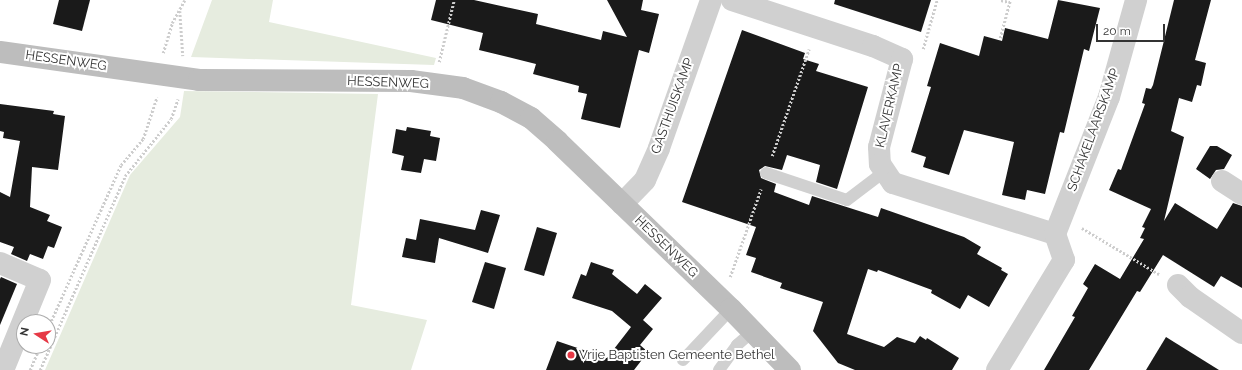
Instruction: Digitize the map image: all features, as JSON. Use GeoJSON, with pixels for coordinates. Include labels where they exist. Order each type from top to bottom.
{"type":"FeatureCollection","features":[{"type":"Feature","properties":{"kind":"main road","name":"HESSENWEG"},"geometry":{"type":"LineString","coordinates":[[0,52],[199,80],[411,81],[463,88],[500,102],[531,118],[731,309],[790,370]]}},
{"type":"Feature","properties":{"kind":"street","name":"GASTHUISKAMP"},"geometry":{"type":"LineString","coordinates":[[622,204],[645,180],[659,148],[711,0]]}},
{"type":"Feature","properties":{"kind":"street","name":"KLAVERKAMP"},"geometry":{"type":"LineString","coordinates":[[732,0],[874,46],[902,59],[879,147],[880,164],[892,183],[1059,226]]}},
{"type":"Feature","properties":{"kind":"street","name":"SCHAKELAARSKAMP"},"geometry":{"type":"LineString","coordinates":[[1059,226],[1109,97],[1136,0]]}},
{"type":"Feature","properties":{"kind":"street"},"geometry":{"type":"LineString","coordinates":[[1222,181],[1242,194]]}},
{"type":"Feature","properties":{"kind":"street"},"geometry":{"type":"LineString","coordinates":[[997,370],[1064,260],[1059,226]]}},
{"type":"Feature","properties":{"kind":"street"},"geometry":{"type":"LineString","coordinates":[[0,263],[40,280],[3,370]]}},
{"type":"Feature","properties":{"kind":"street"},"geometry":{"type":"LineString","coordinates":[[1178,286],[1190,297],[1242,333]]}},
{"type":"Feature","properties":{"kind":"lane"},"geometry":{"type":"LineString","coordinates":[[766,173],[847,200],[885,171]]}},
{"type":"Feature","properties":{"kind":"lane"},"geometry":{"type":"LineString","coordinates":[[683,360],[731,309]]}},
{"type":"Feature","properties":{"kind":"lane"},"geometry":{"type":"LineString","coordinates":[[719,370],[738,345],[753,331]]}},
{"type":"Feature","properties":{"kind":"path"},"geometry":{"type":"LineString","coordinates":[[180,11],[185,0]]}},
{"type":"Feature","properties":{"kind":"path"},"geometry":{"type":"LineString","coordinates":[[434,84],[454,0]]}},
{"type":"Feature","properties":{"kind":"path"},"geometry":{"type":"LineString","coordinates":[[902,59],[923,50],[937,0]]}},
{"type":"Feature","properties":{"kind":"path"},"geometry":{"type":"LineString","coordinates":[[1000,38],[1010,1],[1001,0]]}},
{"type":"Feature","properties":{"kind":"path"},"geometry":{"type":"LineString","coordinates":[[54,314],[121,165],[143,139]]}},
{"type":"Feature","properties":{"kind":"path"},"geometry":{"type":"LineString","coordinates":[[40,370],[125,176],[141,152]]}},
{"type":"Feature","properties":{"kind":"path"},"geometry":{"type":"LineString","coordinates":[[1059,226],[1178,286]]}},
{"type":"Feature","properties":{"kind":"path"},"geometry":{"type":"LineString","coordinates":[[30,370],[37,354]]}},
{"type":"Feature","properties":{"kind":"shaded area"},"geometry":{"type":"Polygon","coordinates":[[[212,0],[273,0],[269,22],[436,58],[434,65],[191,57],[212,0]]]}},
{"type":"Feature","properties":{"kind":"shaded area"},"geometry":{"type":"Polygon","coordinates":[[[184,91],[378,94],[351,305],[427,320],[411,370],[45,370],[52,354],[56,354],[56,345],[130,175],[180,117],[184,91]]]}},
{"type":"Feature","properties":{"kind":"building"},"geometry":{"type":"Polygon","coordinates":[[[59,0],[90,0],[82,31],[53,24],[59,0]]]}},
{"type":"Feature","properties":{"kind":"building"},"geometry":{"type":"Polygon","coordinates":[[[436,0],[474,0],[538,14],[536,24],[601,40],[603,31],[627,37],[607,0],[643,0],[641,10],[659,14],[649,53],[639,50],[620,128],[581,119],[587,94],[578,92],[579,86],[533,74],[536,64],[479,50],[483,33],[431,20],[436,0]]]}},
{"type":"Feature","properties":{"kind":"building"},"geometry":{"type":"Polygon","coordinates":[[[835,0],[931,0],[921,32],[834,4],[835,0]]]}},
{"type":"Feature","properties":{"kind":"building"},"geometry":{"type":"Polygon","coordinates":[[[1058,0],[1100,8],[1089,51],[1084,49],[1064,133],[1060,132],[1045,194],[1027,190],[1025,200],[1002,195],[1014,142],[964,130],[949,175],[923,167],[926,157],[911,152],[931,87],[927,86],[940,43],[979,56],[984,36],[1002,41],[1005,28],[1048,39],[1058,0]]]}},
{"type":"Feature","properties":{"kind":"building"},"geometry":{"type":"Polygon","coordinates":[[[1174,0],[1211,0],[1195,60],[1206,63],[1201,86],[1197,85],[1192,102],[1179,98],[1171,131],[1184,137],[1164,221],[1175,203],[1217,229],[1233,203],[1242,206],[1242,288],[1221,276],[1214,287],[1163,255],[1140,292],[1137,291],[1089,370],[1044,370],[1075,317],[1072,316],[1088,288],[1083,284],[1095,264],[1120,279],[1144,239],[1140,238],[1145,228],[1142,227],[1151,209],[1109,190],[1118,169],[1121,170],[1145,104],[1142,103],[1146,88],[1151,89],[1153,85],[1174,0]]]}},
{"type":"Feature","properties":{"kind":"building"},"geometry":{"type":"Polygon","coordinates":[[[742,30],[805,53],[803,59],[819,64],[816,71],[868,87],[837,189],[816,182],[820,165],[787,155],[782,170],[765,166],[759,170],[761,178],[776,184],[774,192],[809,205],[812,196],[878,217],[881,208],[964,237],[981,247],[977,254],[1002,268],[1001,270],[1008,274],[989,307],[968,295],[960,309],[931,293],[932,290],[878,270],[877,272],[868,269],[847,334],[884,347],[897,337],[915,343],[920,336],[926,340],[927,338],[959,358],[952,370],[855,370],[838,363],[813,331],[823,302],[780,288],[782,283],[751,272],[756,258],[746,255],[756,227],[682,202],[742,30]]]}},
{"type":"Feature","properties":{"kind":"building"},"geometry":{"type":"Polygon","coordinates":[[[0,104],[54,111],[53,114],[65,116],[58,170],[32,167],[30,207],[50,215],[47,221],[62,227],[54,248],[48,246],[43,259],[30,254],[27,261],[11,254],[14,247],[0,242],[0,192],[10,197],[20,141],[3,138],[4,132],[0,131],[0,104]]]}},
{"type":"Feature","properties":{"kind":"building"},"geometry":{"type":"Polygon","coordinates":[[[407,127],[431,131],[430,136],[440,138],[436,161],[424,159],[421,173],[401,170],[404,156],[392,153],[396,129],[406,131],[407,127]]]}},
{"type":"Feature","properties":{"kind":"building"},"geometry":{"type":"Polygon","coordinates":[[[1210,146],[1217,146],[1232,155],[1224,169],[1216,170],[1210,179],[1196,169],[1210,146]]]}},
{"type":"Feature","properties":{"kind":"building"},"geometry":{"type":"Polygon","coordinates":[[[481,210],[500,215],[488,253],[439,238],[435,263],[402,257],[406,238],[416,240],[420,219],[475,230],[481,210]]]}},
{"type":"Feature","properties":{"kind":"building"},"geometry":{"type":"Polygon","coordinates":[[[537,227],[557,233],[544,276],[524,270],[537,227]]]}},
{"type":"Feature","properties":{"kind":"building"},"geometry":{"type":"Polygon","coordinates":[[[485,262],[506,268],[494,309],[472,302],[485,262]]]}},
{"type":"Feature","properties":{"kind":"building"},"geometry":{"type":"Polygon","coordinates":[[[591,262],[614,270],[612,274],[637,294],[645,284],[662,298],[643,320],[653,329],[640,345],[648,352],[634,370],[546,370],[557,341],[607,358],[631,327],[612,311],[572,298],[581,274],[586,276],[591,262]]]}},
{"type":"Feature","properties":{"kind":"building"},"geometry":{"type":"Polygon","coordinates":[[[1,277],[17,284],[0,325],[0,279],[1,277]]]}},
{"type":"Feature","properties":{"kind":"building"},"geometry":{"type":"Polygon","coordinates":[[[1166,337],[1219,370],[1146,370],[1166,337]]]}},
{"type":"Feature","properties":{"kind":"place","name":"Vrije Baptisten Gemeente Bethel"},"geometry":{"type":"Point","coordinates":[571,355]}}]}
